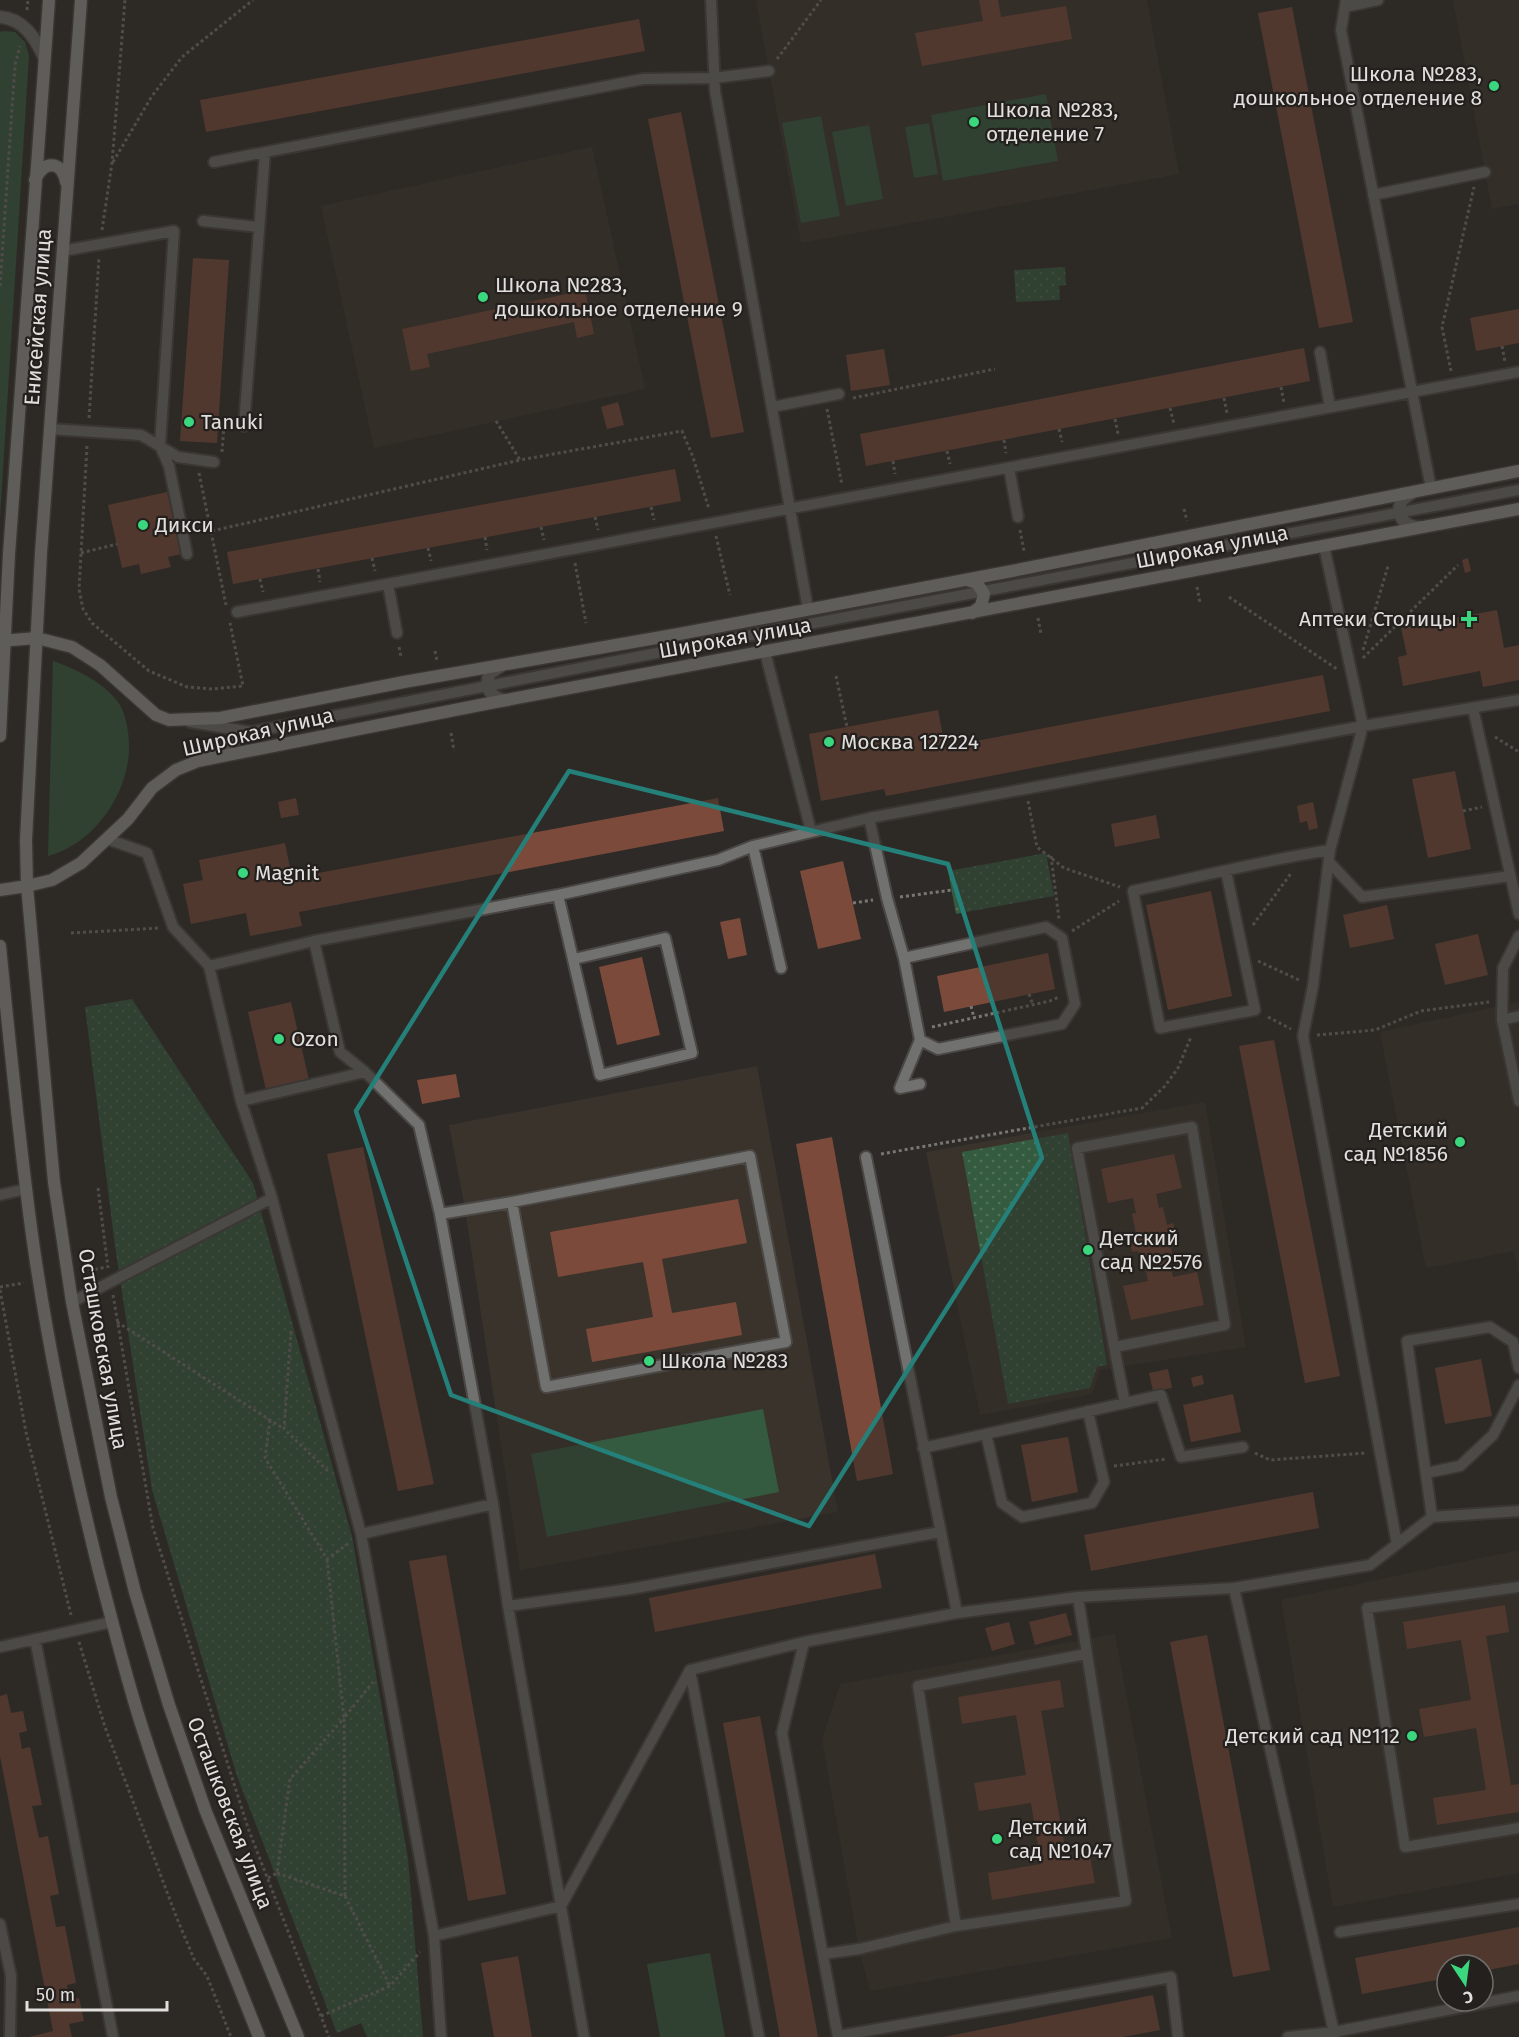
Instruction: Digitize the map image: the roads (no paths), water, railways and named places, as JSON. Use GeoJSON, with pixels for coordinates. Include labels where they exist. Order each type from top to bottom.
{"type":"FeatureCollection","features":[{"type":"Feature","properties":{"kind":"main road","name":"Енисейская улица"},"geometry":{"type":"LineString","coordinates":[[3,640],[49,0]]}},
{"type":"Feature","properties":{"kind":"main road","name":"Енисейская улица"},"geometry":{"type":"LineString","coordinates":[[37,638],[81,0]]}},
{"type":"Feature","properties":{"kind":"main road"},"geometry":{"type":"LineString","coordinates":[[35,182],[39,171],[46,166],[54,165],[65,174],[67,183]]}},
{"type":"Feature","properties":{"kind":"main road","name":"Широкая улица"},"geometry":{"type":"LineString","coordinates":[[3,640],[37,638],[72,647],[107,672],[156,716],[182,721],[220,718],[393,684],[679,634],[964,580],[1519,471]]}},
{"type":"Feature","properties":{"kind":"main road","name":"Широкая улица"},"geometry":{"type":"LineString","coordinates":[[0,890],[52,880],[81,863],[128,819],[152,788],[176,770],[198,761],[508,700],[1519,509]]}},
{"type":"Feature","properties":{"kind":"main road"},"geometry":{"type":"LineString","coordinates":[[964,580],[977,583],[984,591],[981,606],[970,613]]}},
{"type":"Feature","properties":{"kind":"main road","name":"Осташковская улица"},"geometry":{"type":"LineString","coordinates":[[37,638],[26,840],[27,886],[54,1182],[72,1302],[111,1497],[135,1592],[169,1705],[206,1812],[298,2037]]}},
{"type":"Feature","properties":{"kind":"main road"},"geometry":{"type":"LineString","coordinates":[[0,736],[3,640]]}},
{"type":"Feature","properties":{"kind":"main road"},"geometry":{"type":"LineString","coordinates":[[0,946],[26,1188],[55,1371],[82,1504],[142,1729],[175,1825],[259,2037]]}},
{"type":"Feature","properties":{"kind":"street"},"geometry":{"type":"LineString","coordinates":[[0,16],[22,25],[35,38],[44,57]]}},
{"type":"Feature","properties":{"kind":"street"},"geometry":{"type":"LineString","coordinates":[[1413,492],[1407,494],[1402,500],[1399,512],[1407,525],[1421,527]]}},
{"type":"Feature","properties":{"kind":"street"},"geometry":{"type":"LineString","coordinates":[[501,666],[490,673],[487,686],[495,697],[508,700]]}},
{"type":"Feature","properties":{"kind":"lane"},"geometry":{"type":"LineString","coordinates":[[711,0],[717,102],[808,609]]}},
{"type":"Feature","properties":{"kind":"lane"},"geometry":{"type":"LineString","coordinates":[[1378,0],[1346,4],[1341,30],[1431,488]]}},
{"type":"Feature","properties":{"kind":"lane"},"geometry":{"type":"LineString","coordinates":[[214,162],[643,79],[714,78],[769,70]]}},
{"type":"Feature","properties":{"kind":"lane"},"geometry":{"type":"LineString","coordinates":[[244,426],[265,152]]}},
{"type":"Feature","properties":{"kind":"lane"},"geometry":{"type":"LineString","coordinates":[[1373,195],[1481,173]]}},
{"type":"Feature","properties":{"kind":"lane"},"geometry":{"type":"LineString","coordinates":[[203,221],[259,227]]}},
{"type":"Feature","properties":{"kind":"lane"},"geometry":{"type":"LineString","coordinates":[[62,252],[174,231],[160,447],[169,466],[187,554]]}},
{"type":"Feature","properties":{"kind":"lane"},"geometry":{"type":"LineString","coordinates":[[1320,352],[1330,407]]}},
{"type":"Feature","properties":{"kind":"lane"},"geometry":{"type":"LineString","coordinates":[[237,612],[1519,372]]}},
{"type":"Feature","properties":{"kind":"lane"},"geometry":{"type":"LineString","coordinates":[[772,407],[839,394]]}},
{"type":"Feature","properties":{"kind":"lane"},"geometry":{"type":"LineString","coordinates":[[50,429],[141,435],[178,457],[214,462]]}},
{"type":"Feature","properties":{"kind":"lane"},"geometry":{"type":"LineString","coordinates":[[1009,468],[1018,517]]}},
{"type":"Feature","properties":{"kind":"lane","name":"Широкая улица"},"geometry":{"type":"LineString","coordinates":[[182,721],[251,732],[1519,490]]}},
{"type":"Feature","properties":{"kind":"lane"},"geometry":{"type":"LineString","coordinates":[[1324,546],[1364,726],[1329,856],[1313,987],[1303,1036],[1397,1544]]}},
{"type":"Feature","properties":{"kind":"lane"},"geometry":{"type":"LineString","coordinates":[[388,584],[397,633]]}},
{"type":"Feature","properties":{"kind":"lane"},"geometry":{"type":"LineString","coordinates":[[765,652],[811,831]]}},
{"type":"Feature","properties":{"kind":"lane"},"geometry":{"type":"LineString","coordinates":[[209,966],[314,942],[558,895],[718,860],[753,846],[869,818],[1364,726],[1519,700]]}},
{"type":"Feature","properties":{"kind":"lane"},"geometry":{"type":"LineString","coordinates":[[1473,708],[1519,914]]}},
{"type":"Feature","properties":{"kind":"lane"},"geometry":{"type":"LineString","coordinates":[[198,761],[251,732]]}},
{"type":"Feature","properties":{"kind":"lane"},"geometry":{"type":"LineString","coordinates":[[869,818],[904,958],[920,1040],[900,1088],[920,1084]]}},
{"type":"Feature","properties":{"kind":"lane"},"geometry":{"type":"LineString","coordinates":[[107,839],[147,854],[173,927],[209,966],[241,1101],[272,1198],[362,1534],[434,1936],[441,2037]]}},
{"type":"Feature","properties":{"kind":"lane"},"geometry":{"type":"LineString","coordinates":[[753,846],[781,968]]}},
{"type":"Feature","properties":{"kind":"lane"},"geometry":{"type":"LineString","coordinates":[[1226,871],[1255,1010],[1160,1028],[1133,891],[1226,871],[1306,854],[1329,856],[1362,897],[1510,876]]}},
{"type":"Feature","properties":{"kind":"lane"},"geometry":{"type":"LineString","coordinates":[[558,895],[600,1075],[692,1053],[665,938],[574,959]]}},
{"type":"Feature","properties":{"kind":"lane"},"geometry":{"type":"LineString","coordinates":[[904,958],[1046,927],[1062,938],[1075,1004],[1062,1024],[938,1049],[920,1040]]}},
{"type":"Feature","properties":{"kind":"lane"},"geometry":{"type":"LineString","coordinates":[[1519,936],[1503,968],[1502,1000],[1502,1020],[1519,1101]]}},
{"type":"Feature","properties":{"kind":"lane"},"geometry":{"type":"LineString","coordinates":[[314,942],[340,1052],[365,1072],[419,1125],[440,1214],[493,1503],[508,1606],[584,2037]]}},
{"type":"Feature","properties":{"kind":"lane"},"geometry":{"type":"LineString","coordinates":[[1502,1020],[1519,1016]]}},
{"type":"Feature","properties":{"kind":"lane"},"geometry":{"type":"LineString","coordinates":[[241,1101],[365,1072]]}},
{"type":"Feature","properties":{"kind":"lane"},"geometry":{"type":"LineString","coordinates":[[1115,1347],[1225,1325],[1192,1127],[1077,1148],[1125,1403]]}},
{"type":"Feature","properties":{"kind":"lane"},"geometry":{"type":"LineString","coordinates":[[440,1214],[750,1156],[786,1342],[546,1387],[512,1202]]}},
{"type":"Feature","properties":{"kind":"lane"},"geometry":{"type":"LineString","coordinates":[[866,1157],[957,1612]]}},
{"type":"Feature","properties":{"kind":"lane"},"geometry":{"type":"LineString","coordinates":[[0,1195],[26,1188]]}},
{"type":"Feature","properties":{"kind":"lane"},"geometry":{"type":"LineString","coordinates":[[72,1302],[272,1198]]}},
{"type":"Feature","properties":{"kind":"lane"},"geometry":{"type":"LineString","coordinates":[[1432,1517],[1407,1341],[1490,1327],[1513,1342],[1519,1368]]}},
{"type":"Feature","properties":{"kind":"lane"},"geometry":{"type":"LineString","coordinates":[[1426,1473],[1460,1466],[1493,1435],[1519,1385]]}},
{"type":"Feature","properties":{"kind":"lane"},"geometry":{"type":"LineString","coordinates":[[923,1448],[1161,1395],[1181,1457],[1243,1447]]}},
{"type":"Feature","properties":{"kind":"lane"},"geometry":{"type":"LineString","coordinates":[[986,1434],[1002,1503],[1022,1517],[1092,1503],[1104,1482],[1088,1411]]}},
{"type":"Feature","properties":{"kind":"lane"},"geometry":{"type":"LineString","coordinates":[[362,1534],[493,1503]]}},
{"type":"Feature","properties":{"kind":"lane"},"geometry":{"type":"LineString","coordinates":[[434,1936],[561,1906],[690,1670],[804,1642],[957,1612],[1078,1597],[1234,1588],[1370,1565],[1432,1517],[1519,1511]]}},
{"type":"Feature","properties":{"kind":"lane"},"geometry":{"type":"LineString","coordinates":[[508,1606],[630,1589],[940,1532]]}},
{"type":"Feature","properties":{"kind":"lane"},"geometry":{"type":"LineString","coordinates":[[1519,1587],[1367,1608],[1405,1847],[1519,1828]]}},
{"type":"Feature","properties":{"kind":"lane"},"geometry":{"type":"LineString","coordinates":[[1234,1588],[1334,2034]]}},
{"type":"Feature","properties":{"kind":"lane"},"geometry":{"type":"LineString","coordinates":[[824,1954],[859,1949],[956,1926],[1126,1901],[1078,1597]]}},
{"type":"Feature","properties":{"kind":"lane"},"geometry":{"type":"LineString","coordinates":[[0,1647],[112,1622]]}},
{"type":"Feature","properties":{"kind":"lane"},"geometry":{"type":"LineString","coordinates":[[35,1639],[113,2037]]}},
{"type":"Feature","properties":{"kind":"lane"},"geometry":{"type":"LineString","coordinates":[[804,1642],[782,1733],[838,2036],[1171,1977],[1178,2037]]}},
{"type":"Feature","properties":{"kind":"lane"},"geometry":{"type":"LineString","coordinates":[[956,1926],[918,1686],[1086,1654]]}},
{"type":"Feature","properties":{"kind":"lane"},"geometry":{"type":"LineString","coordinates":[[690,1670],[759,2037]]}},
{"type":"Feature","properties":{"kind":"lane"},"geometry":{"type":"LineString","coordinates":[[1340,1932],[1519,1904]]}},
{"type":"Feature","properties":{"kind":"lane"},"geometry":{"type":"LineString","coordinates":[[0,1924],[10,1976],[10,2037]]}},
{"type":"Feature","properties":{"kind":"lane"},"geometry":{"type":"LineString","coordinates":[[1288,2037],[1334,2034],[1519,1996]]}},
{"type":"Feature","properties":{"kind":"place","name":"Школа №283, дошкольное отделение 8"},"geometry":{"type":"Point","coordinates":[1494,86]}},
{"type":"Feature","properties":{"kind":"place","name":"Школа №283, отделение 7"},"geometry":{"type":"Point","coordinates":[974,122]}},
{"type":"Feature","properties":{"kind":"place","name":"Школа №283, дошкольное отделение 9"},"geometry":{"type":"Point","coordinates":[483,297]}},
{"type":"Feature","properties":{"kind":"place","name":"Tanuki"},"geometry":{"type":"Point","coordinates":[189,422]}},
{"type":"Feature","properties":{"kind":"place","name":"Дикси"},"geometry":{"type":"Point","coordinates":[143,525]}},
{"type":"Feature","properties":{"kind":"place","name":"Аптеки Столицы"},"geometry":{"type":"Point","coordinates":[1469,619]}},
{"type":"Feature","properties":{"kind":"place","name":"Москва 127224"},"geometry":{"type":"Point","coordinates":[829,742]}},
{"type":"Feature","properties":{"kind":"place","name":"Magnit"},"geometry":{"type":"Point","coordinates":[243,873]}},
{"type":"Feature","properties":{"kind":"place","name":"Ozon"},"geometry":{"type":"Point","coordinates":[279,1039]}},
{"type":"Feature","properties":{"kind":"place","name":"Детский сад №1856"},"geometry":{"type":"Point","coordinates":[1460,1142]}},
{"type":"Feature","properties":{"kind":"place","name":"Детский сад №2576"},"geometry":{"type":"Point","coordinates":[1088,1250]}},
{"type":"Feature","properties":{"kind":"place","name":"Школа №283"},"geometry":{"type":"Point","coordinates":[649,1361]}},
{"type":"Feature","properties":{"kind":"place","name":"Детский сад №112"},"geometry":{"type":"Point","coordinates":[1412,1736]}},
{"type":"Feature","properties":{"kind":"place","name":"Детский сад №1047"},"geometry":{"type":"Point","coordinates":[997,1839]}}]}
